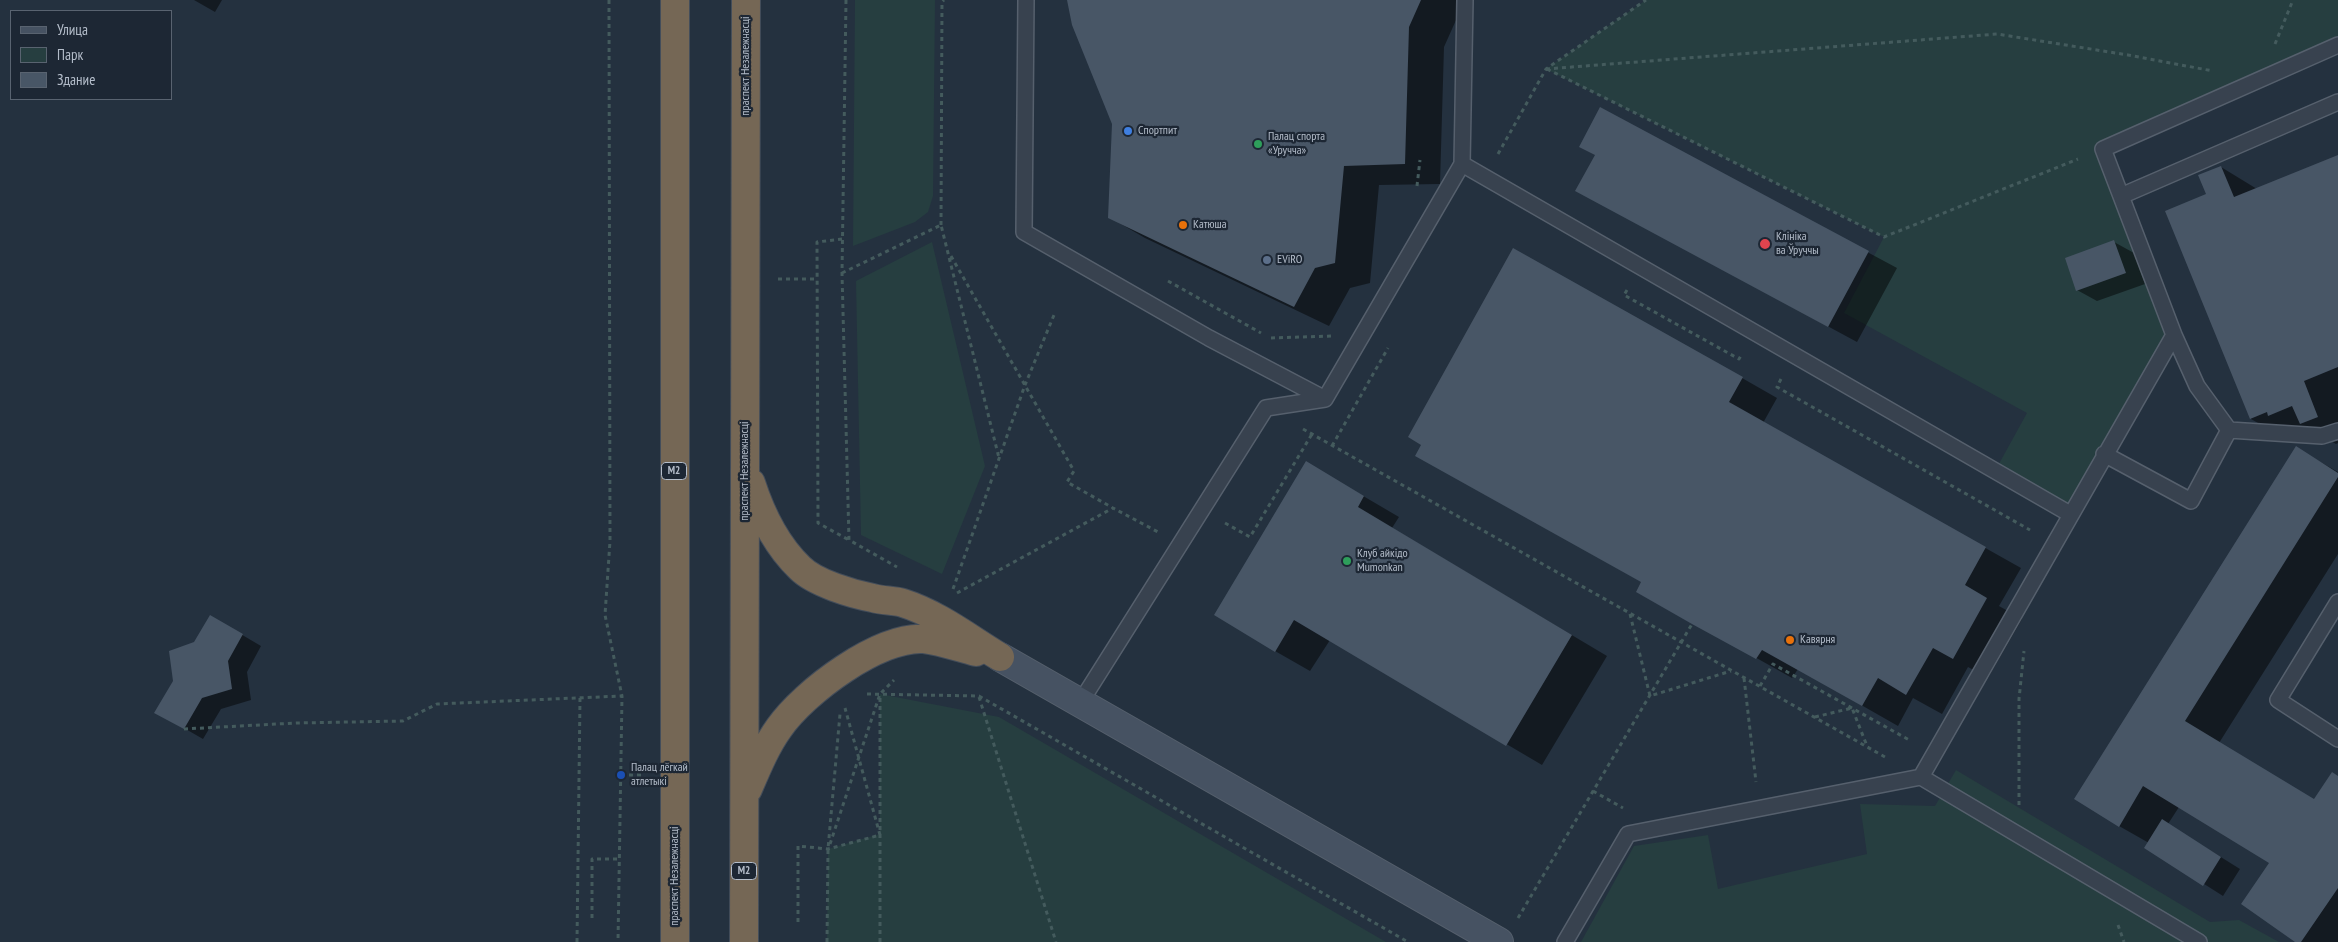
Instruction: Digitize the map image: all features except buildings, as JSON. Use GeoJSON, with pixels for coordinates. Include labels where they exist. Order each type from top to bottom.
{"type":"FeatureCollection","features":[{"type":"Feature","properties":{"kind":"highway","name":"праспект Незалежнасці"},"geometry":{"type":"LineString","coordinates":[[675,0],[675,942]]}},
{"type":"Feature","properties":{"kind":"highway","name":"праспект Незалежнасці"},"geometry":{"type":"LineString","coordinates":[[744,942],[746,0]]}},
{"type":"Feature","properties":{"kind":"highway"},"geometry":{"type":"LineString","coordinates":[[745,462],[760,513],[780,544],[800,569],[842,590],[910,606],[937,619],[1000,657]]}},
{"type":"Feature","properties":{"kind":"highway"},"geometry":{"type":"LineString","coordinates":[[744,800],[762,758],[779,727],[824,682],[859,660],[893,643],[924,639],[1000,657]]}},
{"type":"Feature","properties":{"kind":"street"},"geometry":{"type":"LineString","coordinates":[[1000,657],[1080,703],[1506,934]]}},
{"type":"Feature","properties":{"kind":"lane"},"geometry":{"type":"LineString","coordinates":[[1026,0],[1024,232],[1209,338],[1325,399]]}},
{"type":"Feature","properties":{"kind":"lane"},"geometry":{"type":"LineString","coordinates":[[1325,399],[1462,164],[1465,0]]}},
{"type":"Feature","properties":{"kind":"lane"},"geometry":{"type":"LineString","coordinates":[[2229,430],[2197,386],[2174,335],[2103,149],[2338,45]]}},
{"type":"Feature","properties":{"kind":"lane"},"geometry":{"type":"LineString","coordinates":[[2121,196],[2338,102]]}},
{"type":"Feature","properties":{"kind":"lane"},"geometry":{"type":"LineString","coordinates":[[1462,164],[2070,514]]}},
{"type":"Feature","properties":{"kind":"lane"},"geometry":{"type":"LineString","coordinates":[[1921,777],[2104,454],[2174,335]]}},
{"type":"Feature","properties":{"kind":"lane"},"geometry":{"type":"LineString","coordinates":[[1080,703],[1266,408],[1325,399]]}},
{"type":"Feature","properties":{"kind":"lane"},"geometry":{"type":"LineString","coordinates":[[2229,430],[2322,436],[2338,431]]}},
{"type":"Feature","properties":{"kind":"lane"},"geometry":{"type":"LineString","coordinates":[[2104,454],[2191,501],[2229,430]]}},
{"type":"Feature","properties":{"kind":"lane"},"geometry":{"type":"LineString","coordinates":[[2338,602],[2278,700],[2338,739]]}},
{"type":"Feature","properties":{"kind":"lane"},"geometry":{"type":"LineString","coordinates":[[1564,942],[1628,834],[1921,777],[2200,942]]}},
{"type":"Feature","properties":{"kind":"path"},"geometry":{"type":"LineString","coordinates":[[609,0],[610,541],[605,614],[622,696],[618,942]]}},
{"type":"Feature","properties":{"kind":"path"},"geometry":{"type":"LineString","coordinates":[[846,0],[842,273],[849,540]]}},
{"type":"Feature","properties":{"kind":"path"},"geometry":{"type":"LineString","coordinates":[[944,0],[942,2],[941,225],[999,458]]}},
{"type":"Feature","properties":{"kind":"path"},"geometry":{"type":"LineString","coordinates":[[1485,177],[1546,68],[1646,0]]}},
{"type":"Feature","properties":{"kind":"path"},"geometry":{"type":"LineString","coordinates":[[1546,68],[1997,34],[2128,55],[2259,80],[2293,0]]}},
{"type":"Feature","properties":{"kind":"path"},"geometry":{"type":"LineString","coordinates":[[1546,68],[1884,237],[2103,149]]}},
{"type":"Feature","properties":{"kind":"path"},"geometry":{"type":"LineString","coordinates":[[1417,192],[1420,160]]}},
{"type":"Feature","properties":{"kind":"path"},"geometry":{"type":"LineString","coordinates":[[842,273],[941,225]]}},
{"type":"Feature","properties":{"kind":"path"},"geometry":{"type":"LineString","coordinates":[[842,239],[817,242],[818,523],[900,569]]}},
{"type":"Feature","properties":{"kind":"path"},"geometry":{"type":"LineString","coordinates":[[948,252],[1074,471],[1067,482],[1180,544]]}},
{"type":"Feature","properties":{"kind":"path"},"geometry":{"type":"LineString","coordinates":[[745,278],[817,279]]}},
{"type":"Feature","properties":{"kind":"path"},"geometry":{"type":"LineString","coordinates":[[1162,278],[1273,340],[1330,337],[1335,329]]}},
{"type":"Feature","properties":{"kind":"path"},"geometry":{"type":"LineString","coordinates":[[1054,315],[1025,385],[950,597],[1113,508]]}},
{"type":"Feature","properties":{"kind":"path"},"geometry":{"type":"LineString","coordinates":[[1391,342],[1332,446],[1921,777]]}},
{"type":"Feature","properties":{"kind":"path"},"geometry":{"type":"LineString","coordinates":[[1795,356],[1777,387],[2031,530],[2026,538]]}},
{"type":"Feature","properties":{"kind":"path"},"geometry":{"type":"LineString","coordinates":[[1201,510],[1250,537],[1312,434]]}},
{"type":"Feature","properties":{"kind":"path"},"geometry":{"type":"LineString","coordinates":[[1630,614],[1650,696]]}},
{"type":"Feature","properties":{"kind":"path"},"geometry":{"type":"LineString","coordinates":[[1506,934],[1692,624]]}},
{"type":"Feature","properties":{"kind":"path"},"geometry":{"type":"LineString","coordinates":[[2019,835],[2020,699],[2024,650]]}},
{"type":"Feature","properties":{"kind":"path"},"geometry":{"type":"LineString","coordinates":[[1760,686],[1773,664],[1912,742]]}},
{"type":"Feature","properties":{"kind":"path"},"geometry":{"type":"LineString","coordinates":[[1650,696],[1732,670]]}},
{"type":"Feature","properties":{"kind":"path"},"geometry":{"type":"LineString","coordinates":[[1744,678],[1756,783]]}},
{"type":"Feature","properties":{"kind":"path"},"geometry":{"type":"LineString","coordinates":[[861,694],[979,696],[1408,942]]}},
{"type":"Feature","properties":{"kind":"path"},"geometry":{"type":"LineString","coordinates":[[828,849],[880,694]]}},
{"type":"Feature","properties":{"kind":"path"},"geometry":{"type":"LineString","coordinates":[[880,694],[880,942]]}},
{"type":"Feature","properties":{"kind":"path"},"geometry":{"type":"LineString","coordinates":[[184,729],[403,721],[436,704],[622,696]]}},
{"type":"Feature","properties":{"kind":"path"},"geometry":{"type":"LineString","coordinates":[[979,696],[1056,942]]}},
{"type":"Feature","properties":{"kind":"path"},"geometry":{"type":"LineString","coordinates":[[577,942],[580,698]]}},
{"type":"Feature","properties":{"kind":"path"},"geometry":{"type":"LineString","coordinates":[[798,922],[798,846],[828,849],[880,835],[842,705],[828,849],[827,942]]}},
{"type":"Feature","properties":{"kind":"path"},"geometry":{"type":"LineString","coordinates":[[1815,717],[1852,708]]}},
{"type":"Feature","properties":{"kind":"path"},"geometry":{"type":"LineString","coordinates":[[1852,708],[1867,747]]}},
{"type":"Feature","properties":{"kind":"path"},"geometry":{"type":"LineString","coordinates":[[1899,764],[1917,734]]}},
{"type":"Feature","properties":{"kind":"path"},"geometry":{"type":"LineString","coordinates":[[592,918],[592,859],[620,859]]}},
{"type":"Feature","properties":{"kind":"green space"},"geometry":{"type":"Polygon","coordinates":[[[855,0],[935,0],[933,196],[928,212],[915,222],[853,246],[855,0]]]}},
{"type":"Feature","properties":{"kind":"green space"},"geometry":{"type":"Polygon","coordinates":[[[1646,0],[2338,0],[2338,45],[2103,149],[2174,335],[2070,514],[1995,471],[2027,413],[1844,313],[1884,237],[1546,69],[1646,0]]]}},
{"type":"Feature","properties":{"kind":"green space"},"geometry":{"type":"Polygon","coordinates":[[[932,242],[985,466],[942,574],[861,535],[856,281],[932,242]]]}},
{"type":"Feature","properties":{"kind":"green space"},"geometry":{"type":"Polygon","coordinates":[[[880,694],[999,717],[1386,942],[827,942],[828,849],[880,834],[880,694]]]}},
{"type":"Feature","properties":{"kind":"green space"},"geometry":{"type":"Polygon","coordinates":[[[1956,770],[2210,922],[2239,920],[2279,942],[1581,942],[1634,846],[1708,835],[1718,889],[1867,854],[1860,804],[1935,806],[1956,770]]]}},
{"type":"Feature","properties":{"kind":"place","name":"Спортпит"},"geometry":{"type":"Point","coordinates":[1128,131]}},
{"type":"Feature","properties":{"kind":"place","name":"Палац спорта «Уручча»"},"geometry":{"type":"Point","coordinates":[1258,144]}},
{"type":"Feature","properties":{"kind":"place","name":"Катюша"},"geometry":{"type":"Point","coordinates":[1183,225]}},
{"type":"Feature","properties":{"kind":"place","name":"Клініка ва Ўруччы"},"geometry":{"type":"Point","coordinates":[1765,244]}},
{"type":"Feature","properties":{"kind":"place","name":"EViRO"},"geometry":{"type":"Point","coordinates":[1267,260]}},
{"type":"Feature","properties":{"kind":"place","name":"Клуб айкідо Mumonkan"},"geometry":{"type":"Point","coordinates":[1347,561]}},
{"type":"Feature","properties":{"kind":"place","name":"Кавярня"},"geometry":{"type":"Point","coordinates":[1790,640]}},
{"type":"Feature","properties":{"kind":"place","name":"Палац лёгкай атлетыкі"},"geometry":{"type":"Point","coordinates":[621,775]}}]}
